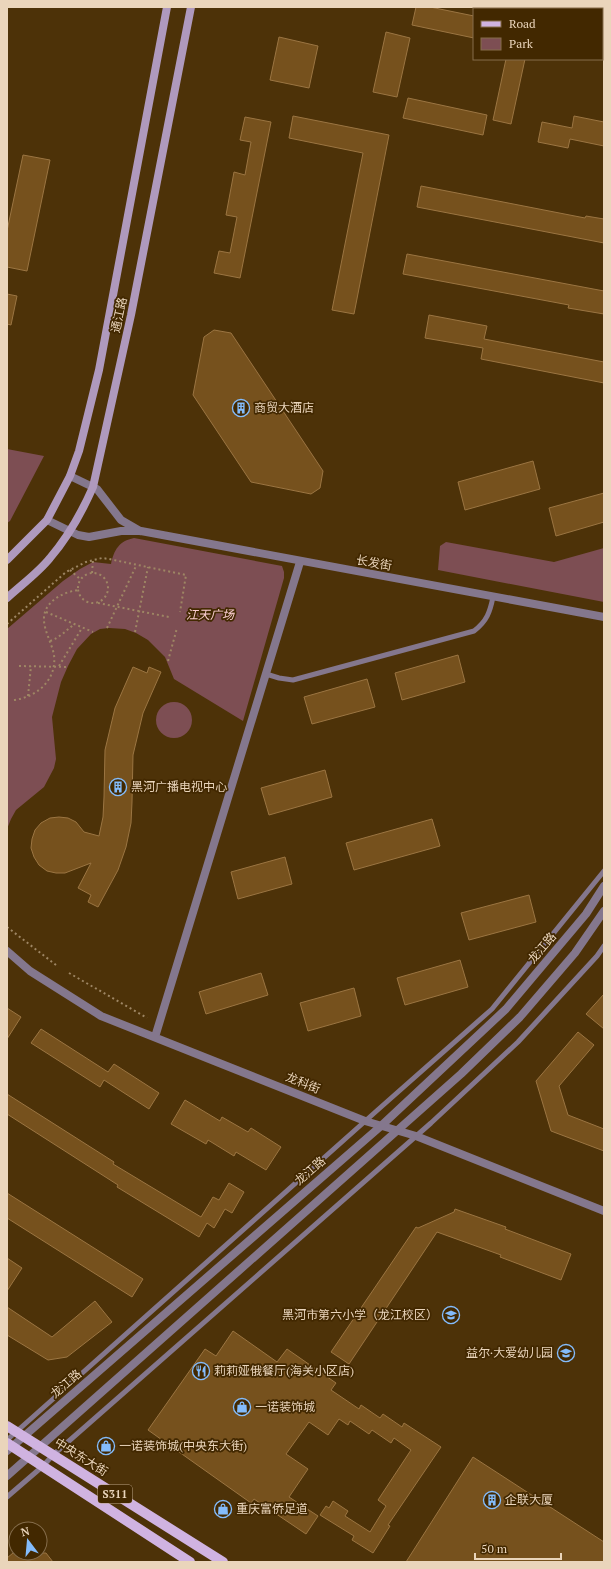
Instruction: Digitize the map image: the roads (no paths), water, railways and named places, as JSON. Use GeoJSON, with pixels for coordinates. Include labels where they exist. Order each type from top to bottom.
{"type":"FeatureCollection","features":[{"type":"Feature","properties":{"kind":"main road","name":"通江路"},"geometry":{"type":"LineString","coordinates":[[7,560],[47,520],[70,476],[79,451],[99,370],[167,7]]}},
{"type":"Feature","properties":{"kind":"main road","name":"通江路"},"geometry":{"type":"LineString","coordinates":[[7,598],[50,558],[70,531],[83,509],[93,487],[132,307],[191,7]]}},
{"type":"Feature","properties":{"kind":"main road","name":"中央东大街"},"geometry":{"type":"LineString","coordinates":[[7,1426],[223,1562]]}},
{"type":"Feature","properties":{"kind":"main road"},"geometry":{"type":"LineString","coordinates":[[8,1445],[190,1562]]}},
{"type":"Feature","properties":{"kind":"street","name":"长发街"},"geometry":{"type":"LineString","coordinates":[[70,476],[97,489],[121,520],[140,531]]}},
{"type":"Feature","properties":{"kind":"street","name":"长发街"},"geometry":{"type":"LineString","coordinates":[[47,520],[78,535],[89,537],[121,531],[140,531],[300,562],[604,617]]}},
{"type":"Feature","properties":{"kind":"street"},"geometry":{"type":"LineString","coordinates":[[155,1038],[300,562]]}},
{"type":"Feature","properties":{"kind":"street","name":"龙江路"},"geometry":{"type":"LineString","coordinates":[[8,1445],[382,1126],[506,1009],[586,914],[604,886]]}},
{"type":"Feature","properties":{"kind":"street"},"geometry":{"type":"LineString","coordinates":[[7,1476],[461,1074],[520,1017],[575,953],[604,911]]}},
{"type":"Feature","properties":{"kind":"street","name":"龙科街"},"geometry":{"type":"LineString","coordinates":[[7,951],[30,972],[101,1016],[365,1121],[416,1136],[604,1211]]}},
{"type":"Feature","properties":{"kind":"lane"},"geometry":{"type":"LineString","coordinates":[[266,674],[293,680],[474,631],[488,618],[493,597]]}},
{"type":"Feature","properties":{"kind":"lane"},"geometry":{"type":"LineString","coordinates":[[20,1434],[365,1121],[492,1009],[604,872]]}},
{"type":"Feature","properties":{"kind":"lane"},"geometry":{"type":"LineString","coordinates":[[7,1497],[416,1136],[518,1042],[597,956],[604,946]]}},
{"type":"Feature","properties":{"kind":"place","name":"商贸大酒店"},"geometry":{"type":"Point","coordinates":[241,408]}},
{"type":"Feature","properties":{"kind":"place","name":"黑河广播电视中心"},"geometry":{"type":"Point","coordinates":[118,787]}},
{"type":"Feature","properties":{"kind":"place","name":"黑河市第六小学（龙江校区）"},"geometry":{"type":"Point","coordinates":[451,1315]}},
{"type":"Feature","properties":{"kind":"place","name":"益尔·大爱幼儿园"},"geometry":{"type":"Point","coordinates":[566,1353]}},
{"type":"Feature","properties":{"kind":"place","name":"莉莉娅俄餐厅(海关小区店)"},"geometry":{"type":"Point","coordinates":[201,1371]}},
{"type":"Feature","properties":{"kind":"place","name":"一诺装饰城"},"geometry":{"type":"Point","coordinates":[242,1407]}},
{"type":"Feature","properties":{"kind":"place","name":"一诺装饰城(中央东大街)"},"geometry":{"type":"Point","coordinates":[106,1446]}},
{"type":"Feature","properties":{"kind":"place","name":"企联大厦"},"geometry":{"type":"Point","coordinates":[492,1500]}},
{"type":"Feature","properties":{"kind":"place","name":"重庆富侨足道"},"geometry":{"type":"Point","coordinates":[223,1509]}},
{"type":"Feature","properties":{"kind":"park label","name":"江天广场"},"geometry":{"type":"Point","coordinates":[210,615]}}]}
